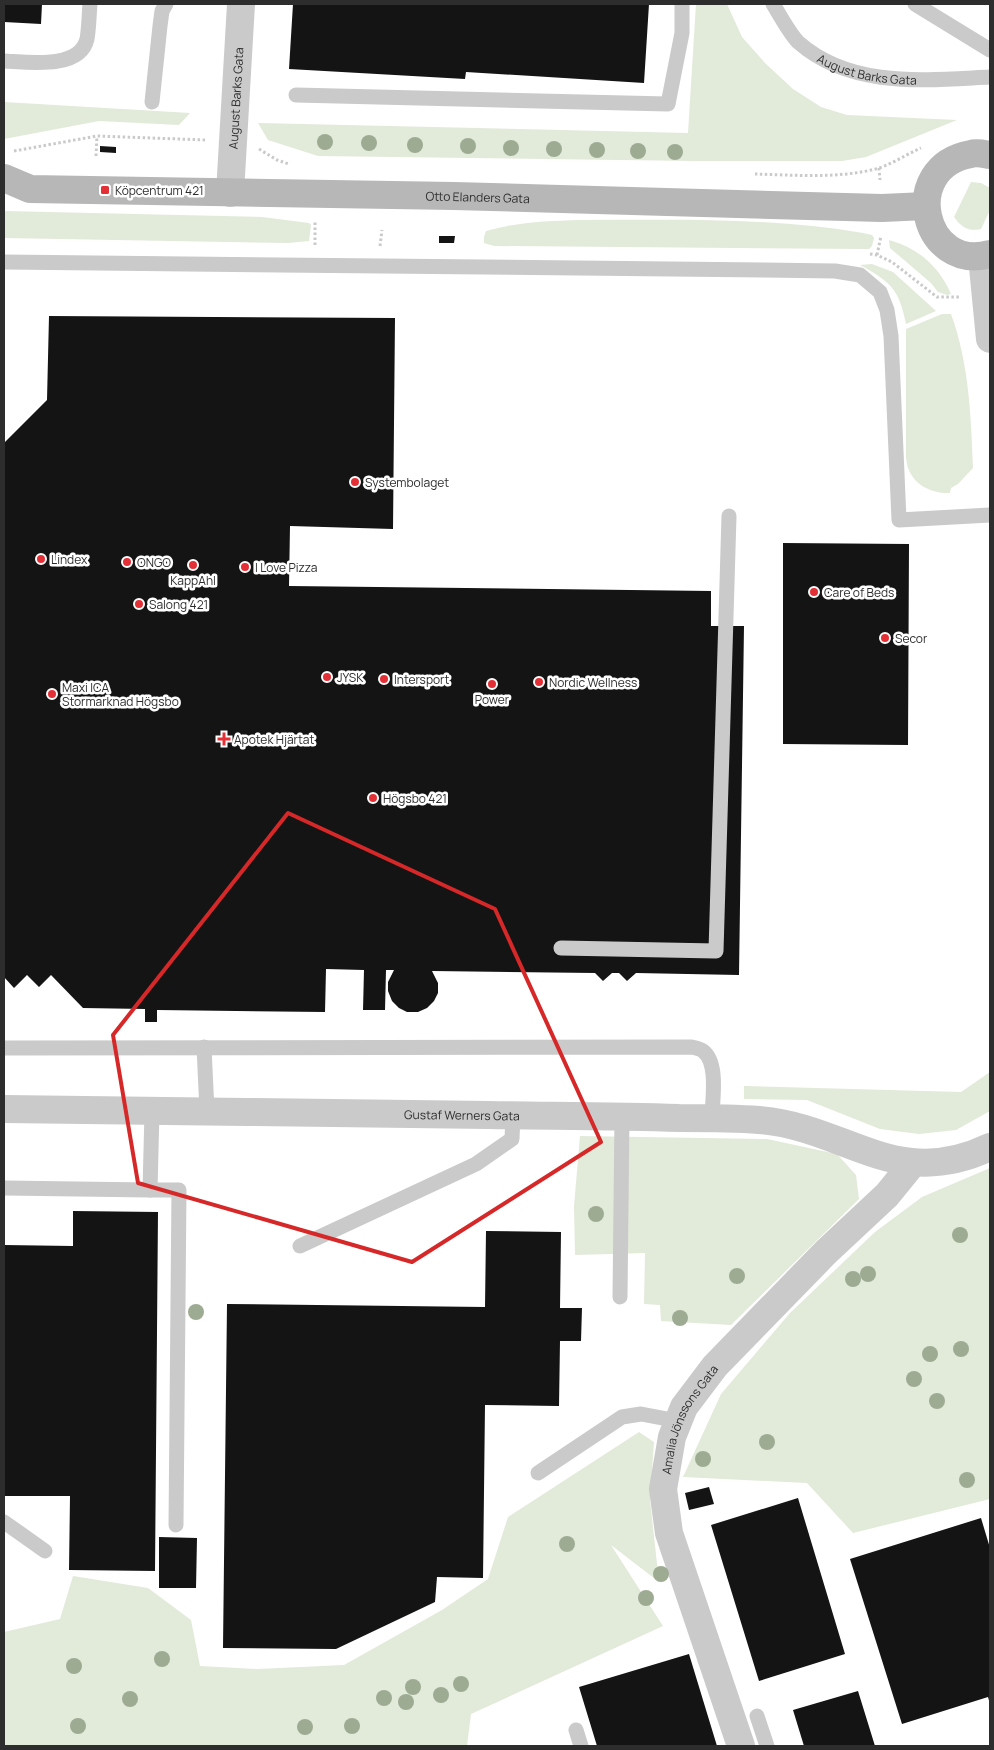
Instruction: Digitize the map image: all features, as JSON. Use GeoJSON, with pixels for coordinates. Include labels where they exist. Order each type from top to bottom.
{"type":"FeatureCollection","features":[{"type":"Feature","properties":{"kind":"street","name":"August Barks Gata"},"geometry":{"type":"LineString","coordinates":[[230,193],[241,4]]}},
{"type":"Feature","properties":{"kind":"street"},"geometry":{"type":"LineString","coordinates":[[990,154],[973,153],[954,159],[939,170],[929,187],[926,206],[928,220],[934,232],[943,243],[961,254],[986,256],[990,339]]}},
{"type":"Feature","properties":{"kind":"street","name":"Otto Elanders Gata"},"geometry":{"type":"LineString","coordinates":[[4,178],[30,189],[444,196],[882,208],[926,206]]}},
{"type":"Feature","properties":{"kind":"street","name":"Otto Elanders Gata"},"geometry":{"type":"LineString","coordinates":[[4,199],[30,189]]}},
{"type":"Feature","properties":{"kind":"street","name":"Gustaf Werners Gata"},"geometry":{"type":"LineString","coordinates":[[4,1109],[622,1116],[760,1120],[793,1125],[878,1155],[913,1163],[944,1162],[969,1156],[990,1147]]}},
{"type":"Feature","properties":{"kind":"street","name":"Amalia Jönssons Gata"},"geometry":{"type":"LineString","coordinates":[[741,1746],[669,1533],[663,1489],[672,1437],[684,1407],[715,1366],[826,1252],[886,1195],[913,1163]]}},
{"type":"Feature","properties":{"kind":"lane"},"geometry":{"type":"LineString","coordinates":[[4,61],[40,63],[68,59],[79,54],[87,40],[90,4]]}},
{"type":"Feature","properties":{"kind":"lane"},"geometry":{"type":"LineString","coordinates":[[152,102],[162,11],[166,4]]}},
{"type":"Feature","properties":{"kind":"lane"},"geometry":{"type":"LineString","coordinates":[[296,95],[668,104],[682,33],[682,4]]}},
{"type":"Feature","properties":{"kind":"lane","name":"August Barks Gata"},"geometry":{"type":"LineString","coordinates":[[773,4],[797,41],[829,64],[861,74],[916,80],[990,77]]}},
{"type":"Feature","properties":{"kind":"lane"},"geometry":{"type":"LineString","coordinates":[[915,4],[990,50]]}},
{"type":"Feature","properties":{"kind":"lane"},"geometry":{"type":"LineString","coordinates":[[4,262],[835,271],[860,275],[880,292],[887,310],[891,336],[898,520],[990,515]]}},
{"type":"Feature","properties":{"kind":"lane"},"geometry":{"type":"LineString","coordinates":[[561,948],[716,950],[729,516]]}},
{"type":"Feature","properties":{"kind":"lane"},"geometry":{"type":"LineString","coordinates":[[204,1047],[207,1111]]}},
{"type":"Feature","properties":{"kind":"lane"},"geometry":{"type":"LineString","coordinates":[[4,1048],[692,1047],[704,1051],[711,1062],[713,1072],[712,1118]]}},
{"type":"Feature","properties":{"kind":"lane"},"geometry":{"type":"LineString","coordinates":[[150,1190],[152,1111]]}},
{"type":"Feature","properties":{"kind":"lane"},"geometry":{"type":"LineString","coordinates":[[300,1246],[476,1164],[512,1138],[513,1115]]}},
{"type":"Feature","properties":{"kind":"lane"},"geometry":{"type":"LineString","coordinates":[[620,1297],[622,1116]]}},
{"type":"Feature","properties":{"kind":"lane"},"geometry":{"type":"LineString","coordinates":[[4,1188],[179,1190],[176,1525]]}},
{"type":"Feature","properties":{"kind":"lane"},"geometry":{"type":"LineString","coordinates":[[538,1473],[622,1418],[640,1414],[678,1421]]}},
{"type":"Feature","properties":{"kind":"lane"},"geometry":{"type":"LineString","coordinates":[[4,1522],[45,1551]]}},
{"type":"Feature","properties":{"kind":"lane"},"geometry":{"type":"LineString","coordinates":[[757,1716],[766,1746]]}},
{"type":"Feature","properties":{"kind":"lane"},"geometry":{"type":"LineString","coordinates":[[576,1730],[581,1746]]}},
{"type":"Feature","properties":{"kind":"path"},"geometry":{"type":"LineString","coordinates":[[96,156],[97,136]]}},
{"type":"Feature","properties":{"kind":"path"},"geometry":{"type":"LineString","coordinates":[[13,151],[97,136],[198,138],[258,148],[277,160],[294,166]]}},
{"type":"Feature","properties":{"kind":"path"},"geometry":{"type":"LineString","coordinates":[[755,174],[815,175],[859,172],[879,168],[927,146]]}},
{"type":"Feature","properties":{"kind":"path"},"geometry":{"type":"LineString","coordinates":[[380,249],[382,230]]}},
{"type":"Feature","properties":{"kind":"highlighted area"},"geometry":{"type":"Polygon","coordinates":[[[288,813],[495,909],[601,1142],[412,1262],[138,1183],[113,1035],[288,813]]]}},
{"type":"Feature","properties":{"kind":"green space"},"geometry":{"type":"Polygon","coordinates":[[[696,4],[727,4],[742,37],[765,63],[793,89],[821,107],[847,115],[957,120],[866,157],[842,161],[318,156],[268,140],[258,123],[688,133],[696,4]]]}},
{"type":"Feature","properties":{"kind":"green space"},"geometry":{"type":"Polygon","coordinates":[[[4,102],[190,113],[179,125],[99,121],[4,139],[4,102]]]}},
{"type":"Feature","properties":{"kind":"green space"},"geometry":{"type":"Polygon","coordinates":[[[971,182],[981,183],[990,188],[990,210],[981,229],[977,230],[966,228],[959,224],[954,217],[971,182]]]}},
{"type":"Feature","properties":{"kind":"green space"},"geometry":{"type":"Polygon","coordinates":[[[4,211],[262,217],[309,223],[311,225],[309,241],[288,243],[4,238],[4,211]]]}},
{"type":"Feature","properties":{"kind":"green space"},"geometry":{"type":"Polygon","coordinates":[[[580,220],[722,220],[792,224],[863,233],[872,235],[874,238],[869,249],[494,246],[484,243],[486,231],[498,228],[533,222],[580,220]]]}},
{"type":"Feature","properties":{"kind":"green space"},"geometry":{"type":"Polygon","coordinates":[[[889,240],[918,253],[934,267],[951,294],[947,295],[938,292],[931,283],[890,248],[889,240]]]}},
{"type":"Feature","properties":{"kind":"green space"},"geometry":{"type":"Polygon","coordinates":[[[872,264],[893,272],[936,311],[906,324],[897,294],[879,276],[860,265],[872,264]]]}},
{"type":"Feature","properties":{"kind":"green space"},"geometry":{"type":"Polygon","coordinates":[[[942,314],[951,314],[962,351],[970,409],[973,468],[958,484],[951,488],[950,493],[938,492],[920,485],[912,476],[906,458],[906,329],[942,314]]]}},
{"type":"Feature","properties":{"kind":"green space"},"geometry":{"type":"Polygon","coordinates":[[[990,1072],[990,1111],[956,1130],[919,1134],[880,1129],[807,1100],[744,1099],[744,1086],[961,1092],[990,1072]]]}},
{"type":"Feature","properties":{"kind":"green space"},"geometry":{"type":"Polygon","coordinates":[[[580,1136],[767,1139],[837,1154],[856,1175],[859,1199],[731,1325],[661,1321],[660,1305],[644,1304],[645,1253],[575,1255],[574,1206],[580,1136]]]}},
{"type":"Feature","properties":{"kind":"green space"},"geometry":{"type":"Polygon","coordinates":[[[990,1168],[990,1499],[853,1533],[807,1483],[683,1477],[721,1394],[790,1313],[875,1232],[922,1197],[990,1168]]]}},
{"type":"Feature","properties":{"kind":"green space"},"geometry":{"type":"Polygon","coordinates":[[[639,1432],[654,1442],[650,1500],[659,1582],[611,1545],[663,1626],[471,1714],[467,1746],[4,1746],[4,1632],[60,1619],[73,1576],[148,1588],[191,1620],[200,1666],[258,1669],[344,1665],[442,1610],[488,1579],[508,1517],[639,1432]]]}},
{"type":"Feature","properties":{"kind":"building"},"geometry":{"type":"Polygon","coordinates":[[[4,4],[42,4],[41,24],[4,22],[4,4]]]}},
{"type":"Feature","properties":{"kind":"building"},"geometry":{"type":"Polygon","coordinates":[[[293,4],[649,4],[644,83],[466,72],[465,79],[289,69],[293,4]]]}},
{"type":"Feature","properties":{"kind":"building"},"geometry":{"type":"Polygon","coordinates":[[[100,146],[116,147],[116,153],[100,152],[100,146]]]}},
{"type":"Feature","properties":{"kind":"building"},"geometry":{"type":"Polygon","coordinates":[[[439,236],[455,236],[454,243],[439,243],[439,236]]]}},
{"type":"Feature","properties":{"kind":"building","name":"Högsbo 421"},"geometry":{"type":"Polygon","coordinates":[[[49,316],[395,318],[393,529],[290,526],[289,586],[711,591],[711,626],[744,626],[739,975],[636,973],[627,981],[619,973],[612,973],[603,981],[595,973],[432,971],[438,983],[438,993],[434,1001],[427,1008],[418,1012],[407,1012],[399,1008],[392,1001],[388,991],[388,982],[394,970],[386,970],[385,1010],[363,1010],[364,970],[326,969],[325,1012],[157,1010],[157,1022],[145,1022],[145,1009],[83,1008],[51,975],[39,987],[27,975],[14,988],[4,977],[4,443],[47,400],[49,316]]]}},
{"type":"Feature","properties":{"kind":"building"},"geometry":{"type":"Polygon","coordinates":[[[783,543],[909,544],[908,745],[783,744],[783,543]]]}},
{"type":"Feature","properties":{"kind":"building"},"geometry":{"type":"Polygon","coordinates":[[[73,1211],[158,1212],[155,1571],[69,1570],[70,1496],[4,1496],[4,1245],[73,1246],[73,1211]]]}},
{"type":"Feature","properties":{"kind":"building"},"geometry":{"type":"Polygon","coordinates":[[[486,1231],[561,1232],[560,1308],[582,1308],[581,1341],[560,1341],[559,1406],[485,1405],[483,1578],[437,1577],[435,1602],[336,1649],[223,1648],[227,1304],[485,1307],[486,1231]]]}},
{"type":"Feature","properties":{"kind":"building"},"geometry":{"type":"Polygon","coordinates":[[[709,1487],[714,1504],[689,1510],[685,1493],[709,1487]]]}},
{"type":"Feature","properties":{"kind":"building"},"geometry":{"type":"Polygon","coordinates":[[[798,1498],[845,1654],[759,1681],[711,1525],[798,1498]]]}},
{"type":"Feature","properties":{"kind":"building"},"geometry":{"type":"Polygon","coordinates":[[[981,1518],[990,1548],[990,1704],[988,1697],[902,1724],[850,1559],[981,1518]]]}},
{"type":"Feature","properties":{"kind":"building"},"geometry":{"type":"Polygon","coordinates":[[[159,1537],[197,1538],[196,1588],[159,1588],[159,1537]]]}},
{"type":"Feature","properties":{"kind":"building"},"geometry":{"type":"Polygon","coordinates":[[[689,1654],[717,1746],[597,1746],[579,1687],[689,1654]]]}},
{"type":"Feature","properties":{"kind":"building"},"geometry":{"type":"Polygon","coordinates":[[[858,1691],[875,1746],[804,1746],[793,1710],[858,1691]]]}},
{"type":"Feature","properties":{"kind":"place","name":"Köpcentrum 421"},"geometry":{"type":"Point","coordinates":[105,190]}},
{"type":"Feature","properties":{"kind":"place","name":"Systembolaget"},"geometry":{"type":"Point","coordinates":[355,482]}},
{"type":"Feature","properties":{"kind":"place","name":"Lindex"},"geometry":{"type":"Point","coordinates":[41,559]}},
{"type":"Feature","properties":{"kind":"place","name":"ONGO"},"geometry":{"type":"Point","coordinates":[127,562]}},
{"type":"Feature","properties":{"kind":"place","name":"KappAhl"},"geometry":{"type":"Point","coordinates":[193,565]}},
{"type":"Feature","properties":{"kind":"place","name":"I Love Pizza"},"geometry":{"type":"Point","coordinates":[245,567]}},
{"type":"Feature","properties":{"kind":"place","name":"Care of Beds"},"geometry":{"type":"Point","coordinates":[814,592]}},
{"type":"Feature","properties":{"kind":"place","name":"Salong 421"},"geometry":{"type":"Point","coordinates":[139,604]}},
{"type":"Feature","properties":{"kind":"place","name":"Secor"},"geometry":{"type":"Point","coordinates":[885,638]}},
{"type":"Feature","properties":{"kind":"place","name":"JYSK"},"geometry":{"type":"Point","coordinates":[327,677]}},
{"type":"Feature","properties":{"kind":"place","name":"Intersport"},"geometry":{"type":"Point","coordinates":[384,679]}},
{"type":"Feature","properties":{"kind":"place","name":"Nordic Wellness"},"geometry":{"type":"Point","coordinates":[539,682]}},
{"type":"Feature","properties":{"kind":"place","name":"Power"},"geometry":{"type":"Point","coordinates":[492,684]}},
{"type":"Feature","properties":{"kind":"place","name":"Maxi ICA Stormarknad Högsbo"},"geometry":{"type":"Point","coordinates":[52,694]}},
{"type":"Feature","properties":{"kind":"place","name":"Apotek Hjärtat"},"geometry":{"type":"Point","coordinates":[224,739]}},
{"type":"Feature","properties":{"kind":"place","name":"Högsbo 421"},"geometry":{"type":"Point","coordinates":[373,798]}}]}
